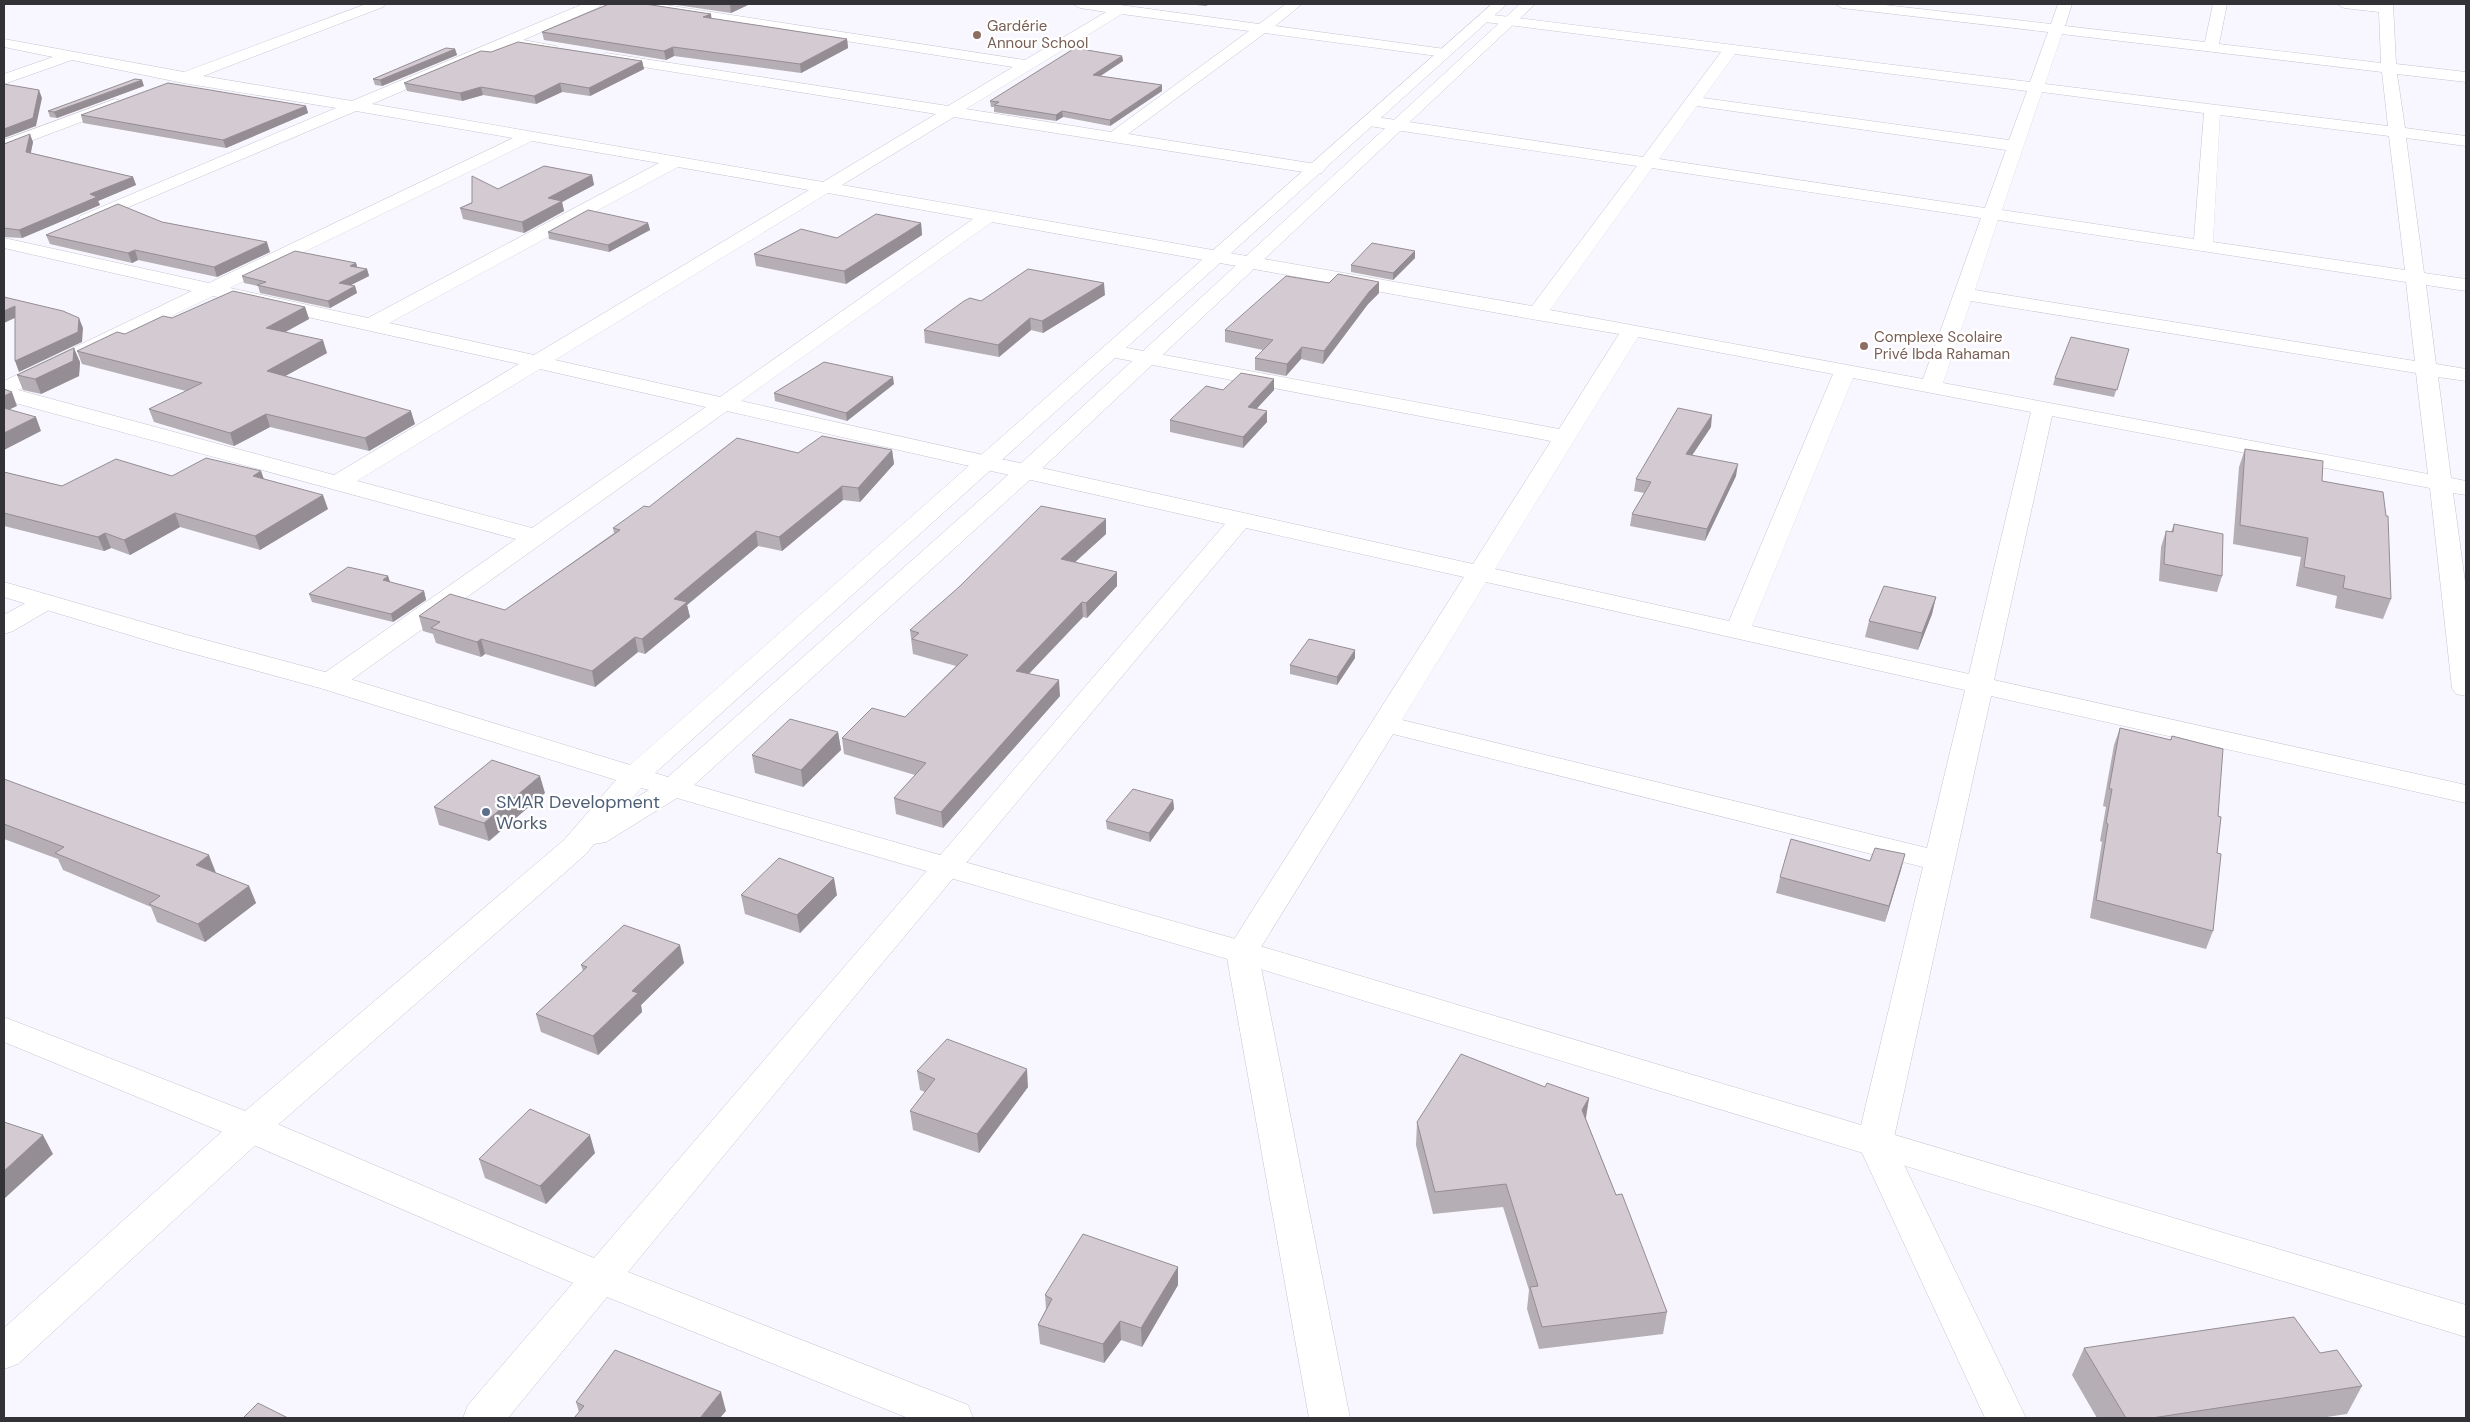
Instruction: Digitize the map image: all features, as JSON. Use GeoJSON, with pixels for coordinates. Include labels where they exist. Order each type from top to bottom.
{"type":"FeatureCollection","features":[{"type":"Feature","properties":{"kind":"street"},"geometry":{"type":"LineString","coordinates":[[157,88],[378,4]]}},
{"type":"Feature","properties":{"kind":"street"},"geometry":{"type":"LineString","coordinates":[[67,227],[594,4]]}},
{"type":"Feature","properties":{"kind":"street"},"geometry":{"type":"LineString","coordinates":[[633,4],[1029,65]]}},
{"type":"Feature","properties":{"kind":"street"},"geometry":{"type":"LineString","coordinates":[[1080,4],[1445,53]]}},
{"type":"Feature","properties":{"kind":"street"},"geometry":{"type":"LineString","coordinates":[[1114,137],[1295,4]]}},
{"type":"Feature","properties":{"kind":"street"},"geometry":{"type":"LineString","coordinates":[[575,848],[635,776],[1445,53],[1498,14],[1528,4]]}},
{"type":"Feature","properties":{"kind":"street"},"geometry":{"type":"LineString","coordinates":[[1848,4],[2466,77]]}},
{"type":"Feature","properties":{"kind":"street"},"geometry":{"type":"LineString","coordinates":[[1930,387],[2065,4]]}},
{"type":"Feature","properties":{"kind":"street"},"geometry":{"type":"LineString","coordinates":[[2211,47],[2220,4]]}},
{"type":"Feature","properties":{"kind":"street"},"geometry":{"type":"LineString","coordinates":[[2344,4],[2386,6],[2389,68],[2466,688]]}},
{"type":"Feature","properties":{"kind":"street"},"geometry":{"type":"LineString","coordinates":[[338,483],[1120,9]]}},
{"type":"Feature","properties":{"kind":"street"},"geometry":{"type":"LineString","coordinates":[[1498,14],[1731,49],[2466,141]]}},
{"type":"Feature","properties":{"kind":"street"},"geometry":{"type":"LineString","coordinates":[[4,1352],[250,1128],[575,848],[672,788],[1025,472],[1398,125],[1498,14]]}},
{"type":"Feature","properties":{"kind":"street"},"geometry":{"type":"LineString","coordinates":[[506,41],[564,50]]}},
{"type":"Feature","properties":{"kind":"street"},"geometry":{"type":"LineString","coordinates":[[4,43],[184,78],[676,161],[1632,330],[2466,488]]}},
{"type":"Feature","properties":{"kind":"street"},"geometry":{"type":"LineString","coordinates":[[1537,314],[1731,49]]}},
{"type":"Feature","properties":{"kind":"street"},"geometry":{"type":"LineString","coordinates":[[4,79],[71,55]]}},
{"type":"Feature","properties":{"kind":"street"},"geometry":{"type":"LineString","coordinates":[[593,55],[1316,168]]}},
{"type":"Feature","properties":{"kind":"street"},"geometry":{"type":"LineString","coordinates":[[4,146],[130,98]]}},
{"type":"Feature","properties":{"kind":"street"},"geometry":{"type":"LineString","coordinates":[[1693,101],[2016,146]]}},
{"type":"Feature","properties":{"kind":"street"},"geometry":{"type":"LineString","coordinates":[[2203,246],[2212,109]]}},
{"type":"Feature","properties":{"kind":"street"},"geometry":{"type":"LineString","coordinates":[[1369,121],[2466,286]]}},
{"type":"Feature","properties":{"kind":"street"},"geometry":{"type":"LineString","coordinates":[[4,388],[530,136]]}},
{"type":"Feature","properties":{"kind":"street"},"geometry":{"type":"LineString","coordinates":[[370,325],[676,161]]}},
{"type":"Feature","properties":{"kind":"street"},"geometry":{"type":"LineString","coordinates":[[330,682],[988,217]]}},
{"type":"Feature","properties":{"kind":"street"},"geometry":{"type":"LineString","coordinates":[[10,248],[49,235]]}},
{"type":"Feature","properties":{"kind":"street"},"geometry":{"type":"LineString","coordinates":[[10,248],[210,289],[2466,794]]}},
{"type":"Feature","properties":{"kind":"street"},"geometry":{"type":"LineString","coordinates":[[1963,294],[2466,375]]}},
{"type":"Feature","properties":{"kind":"street"},"geometry":{"type":"LineString","coordinates":[[1329,1418],[1242,952],[1632,330]]}},
{"type":"Feature","properties":{"kind":"street"},"geometry":{"type":"LineString","coordinates":[[1111,351],[1565,437]]}},
{"type":"Feature","properties":{"kind":"street"},"geometry":{"type":"LineString","coordinates":[[1736,632],[1845,371]]}},
{"type":"Feature","properties":{"kind":"street"},"geometry":{"type":"LineString","coordinates":[[4,393],[536,537]]}},
{"type":"Feature","properties":{"kind":"street"},"geometry":{"type":"LineString","coordinates":[[2005,1418],[1875,1142],[2042,408]]}},
{"type":"Feature","properties":{"kind":"street"},"geometry":{"type":"LineString","coordinates":[[483,1418],[1240,521]]}},
{"type":"Feature","properties":{"kind":"street"},"geometry":{"type":"LineString","coordinates":[[4,590],[330,682],[672,788],[1242,952],[2466,1321]]}},
{"type":"Feature","properties":{"kind":"street"},"geometry":{"type":"LineString","coordinates":[[4,626],[45,602]]}},
{"type":"Feature","properties":{"kind":"street"},"geometry":{"type":"LineString","coordinates":[[1385,724],[1938,861]]}},
{"type":"Feature","properties":{"kind":"street"},"geometry":{"type":"LineString","coordinates":[[4,1029],[250,1128],[601,1278],[953,1418]]}},
{"type":"Feature","properties":{"kind":"building"},"geometry":{"type":"Polygon","coordinates":[[[609,4],[645,4],[711,14],[703,17],[847,39],[800,64],[673,47],[664,51],[542,32],[609,4]]]}},
{"type":"Feature","properties":{"kind":"building"},"geometry":{"type":"Polygon","coordinates":[[[518,42],[642,61],[589,88],[560,83],[534,96],[481,87],[460,93],[404,83],[481,51],[491,52],[518,42]]]}},
{"type":"Feature","properties":{"kind":"building"},"geometry":{"type":"Polygon","coordinates":[[[446,48],[455,49],[380,80],[373,79],[446,48]]]}},
{"type":"Feature","properties":{"kind":"building"},"geometry":{"type":"Polygon","coordinates":[[[1075,48],[1122,56],[1093,75],[1162,85],[1110,120],[1062,111],[1056,115],[994,105],[999,102],[990,101],[1075,48]]]}},
{"type":"Feature","properties":{"kind":"building"},"geometry":{"type":"Polygon","coordinates":[[[135,79],[142,80],[54,112],[48,111],[135,79]]]}},
{"type":"Feature","properties":{"kind":"building"},"geometry":{"type":"Polygon","coordinates":[[[168,83],[306,106],[223,140],[81,115],[168,83]]]}},
{"type":"Feature","properties":{"kind":"building"},"geometry":{"type":"Polygon","coordinates":[[[4,84],[39,90],[33,118],[4,129],[4,84]]]}},
{"type":"Feature","properties":{"kind":"building"},"geometry":{"type":"Polygon","coordinates":[[[30,134],[26,152],[133,177],[90,194],[97,197],[19,230],[4,228],[4,144],[30,134]]]}},
{"type":"Feature","properties":{"kind":"building"},"geometry":{"type":"Polygon","coordinates":[[[544,166],[592,175],[548,198],[562,201],[522,222],[460,208],[472,203],[472,176],[498,189],[544,166]]]}},
{"type":"Feature","properties":{"kind":"building"},"geometry":{"type":"Polygon","coordinates":[[[118,204],[162,222],[267,242],[214,267],[135,250],[128,253],[46,235],[118,204]]]}},
{"type":"Feature","properties":{"kind":"building"},"geometry":{"type":"Polygon","coordinates":[[[588,210],[648,223],[608,245],[548,232],[588,210]]]}},
{"type":"Feature","properties":{"kind":"building"},"geometry":{"type":"Polygon","coordinates":[[[876,214],[921,223],[844,271],[754,254],[801,229],[837,238],[876,214]]]}},
{"type":"Feature","properties":{"kind":"building"},"geometry":{"type":"Polygon","coordinates":[[[1372,243],[1415,251],[1393,273],[1351,265],[1372,243]]]}},
{"type":"Feature","properties":{"kind":"building"},"geometry":{"type":"Polygon","coordinates":[[[295,251],[356,263],[350,266],[367,269],[339,283],[355,286],[328,301],[257,285],[266,282],[242,276],[295,251]]]}},
{"type":"Feature","properties":{"kind":"building"},"geometry":{"type":"Polygon","coordinates":[[[1028,269],[1104,283],[1042,321],[1030,318],[998,345],[924,330],[964,301],[970,298],[981,301],[1028,269]]]}},
{"type":"Feature","properties":{"kind":"building"},"geometry":{"type":"Polygon","coordinates":[[[1338,274],[1379,282],[1369,292],[1324,351],[1302,347],[1287,364],[1255,358],[1273,340],[1225,330],[1286,276],[1329,283],[1338,274]]]}},
{"type":"Feature","properties":{"kind":"building"},"geometry":{"type":"Polygon","coordinates":[[[233,291],[305,307],[266,328],[323,340],[267,371],[411,411],[365,438],[266,414],[230,433],[149,409],[202,383],[77,351],[117,332],[125,334],[163,316],[172,318],[233,291]]]}},
{"type":"Feature","properties":{"kind":"building"},"geometry":{"type":"Polygon","coordinates":[[[4,297],[63,311],[79,318],[78,332],[15,361],[15,306],[4,311],[4,297]]]}},
{"type":"Feature","properties":{"kind":"building"},"geometry":{"type":"Polygon","coordinates":[[[2071,337],[2129,349],[2117,390],[2055,378],[2071,337]]]}},
{"type":"Feature","properties":{"kind":"building"},"geometry":{"type":"Polygon","coordinates":[[[74,348],[73,361],[35,379],[17,375],[74,348]]]}},
{"type":"Feature","properties":{"kind":"building"},"geometry":{"type":"Polygon","coordinates":[[[824,362],[893,377],[846,413],[774,393],[824,362]]]}},
{"type":"Feature","properties":{"kind":"building"},"geometry":{"type":"Polygon","coordinates":[[[1241,373],[1274,379],[1248,407],[1267,411],[1243,437],[1170,420],[1206,386],[1223,390],[1241,373]]]}},
{"type":"Feature","properties":{"kind":"building"},"geometry":{"type":"Polygon","coordinates":[[[4,389],[12,392],[4,396],[4,389]]]}},
{"type":"Feature","properties":{"kind":"building"},"geometry":{"type":"Polygon","coordinates":[[[4,408],[36,417],[4,433],[4,408]]]}},
{"type":"Feature","properties":{"kind":"building"},"geometry":{"type":"Polygon","coordinates":[[[1678,408],[1712,415],[1686,454],[1738,464],[1707,529],[1632,514],[1651,482],[1636,479],[1678,408]]]}},
{"type":"Feature","properties":{"kind":"building"},"geometry":{"type":"Polygon","coordinates":[[[822,436],[892,450],[858,488],[842,486],[779,537],[756,531],[674,599],[687,602],[642,639],[635,637],[592,671],[481,639],[477,642],[431,628],[440,622],[419,616],[450,594],[505,610],[620,530],[613,528],[644,506],[649,507],[737,438],[798,453],[822,436]]]}},
{"type":"Feature","properties":{"kind":"building"},"geometry":{"type":"Polygon","coordinates":[[[2245,449],[2323,461],[2322,481],[2383,492],[2386,516],[2388,516],[2391,599],[2343,588],[2345,576],[2304,567],[2308,538],[2240,525],[2245,449]]]}},
{"type":"Feature","properties":{"kind":"building"},"geometry":{"type":"Polygon","coordinates":[[[206,458],[261,471],[253,476],[323,495],[255,536],[175,513],[124,540],[105,533],[98,537],[4,513],[4,472],[62,486],[116,459],[172,476],[206,458]]]}},
{"type":"Feature","properties":{"kind":"building"},"geometry":{"type":"Polygon","coordinates":[[[1041,506],[1106,519],[1061,559],[1117,572],[1086,603],[1082,602],[1016,671],[1059,680],[941,812],[894,798],[926,763],[842,738],[872,708],[905,717],[968,655],[912,639],[919,633],[910,630],[959,587],[1041,506]]]}},
{"type":"Feature","properties":{"kind":"building"},"geometry":{"type":"Polygon","coordinates":[[[2174,524],[2223,534],[2222,576],[2164,564],[2166,531],[2173,532],[2174,524]]]}},
{"type":"Feature","properties":{"kind":"building"},"geometry":{"type":"Polygon","coordinates":[[[348,567],[388,576],[383,580],[424,591],[391,614],[309,594],[348,567]]]}},
{"type":"Feature","properties":{"kind":"building"},"geometry":{"type":"Polygon","coordinates":[[[1884,586],[1936,597],[1922,633],[1869,621],[1884,586]]]}},
{"type":"Feature","properties":{"kind":"building"},"geometry":{"type":"Polygon","coordinates":[[[1309,639],[1355,650],[1337,677],[1290,665],[1309,639]]]}},
{"type":"Feature","properties":{"kind":"building"},"geometry":{"type":"Polygon","coordinates":[[[790,719],[838,732],[801,770],[752,755],[790,719]]]}},
{"type":"Feature","properties":{"kind":"building"},"geometry":{"type":"Polygon","coordinates":[[[2120,728],[2171,740],[2172,736],[2223,749],[2218,816],[2221,817],[2217,853],[2221,854],[2213,931],[2096,900],[2108,824],[2106,823],[2112,789],[2109,789],[2120,728]]]}},
{"type":"Feature","properties":{"kind":"building"},"geometry":{"type":"Polygon","coordinates":[[[492,760],[540,776],[484,823],[434,807],[492,760]]]}},
{"type":"Feature","properties":{"kind":"building"},"geometry":{"type":"Polygon","coordinates":[[[4,779],[209,855],[196,865],[249,886],[198,924],[149,904],[160,896],[55,853],[64,847],[4,824],[4,779]]]}},
{"type":"Feature","properties":{"kind":"building"},"geometry":{"type":"Polygon","coordinates":[[[1133,789],[1173,800],[1149,833],[1106,821],[1133,789]]]}},
{"type":"Feature","properties":{"kind":"building"},"geometry":{"type":"Polygon","coordinates":[[[1791,839],[1870,861],[1875,848],[1905,854],[1889,906],[1780,877],[1791,839]]]}},
{"type":"Feature","properties":{"kind":"building"},"geometry":{"type":"Polygon","coordinates":[[[779,858],[834,878],[797,915],[741,895],[779,858]]]}},
{"type":"Feature","properties":{"kind":"building"},"geometry":{"type":"Polygon","coordinates":[[[624,925],[680,945],[632,991],[638,993],[593,1036],[536,1014],[587,967],[581,965],[624,925]]]}},
{"type":"Feature","properties":{"kind":"building"},"geometry":{"type":"Polygon","coordinates":[[[947,1039],[1027,1069],[977,1134],[910,1111],[935,1079],[917,1071],[947,1039]]]}},
{"type":"Feature","properties":{"kind":"building"},"geometry":{"type":"Polygon","coordinates":[[[1461,1054],[1545,1087],[1547,1083],[1589,1098],[1582,1110],[1616,1195],[1622,1194],[1667,1312],[1542,1327],[1530,1287],[1538,1286],[1506,1184],[1435,1192],[1417,1122],[1461,1054]]]}},
{"type":"Feature","properties":{"kind":"building"},"geometry":{"type":"Polygon","coordinates":[[[530,1109],[590,1135],[540,1186],[479,1159],[530,1109]]]}},
{"type":"Feature","properties":{"kind":"building"},"geometry":{"type":"Polygon","coordinates":[[[4,1122],[43,1135],[4,1171],[4,1122]]]}},
{"type":"Feature","properties":{"kind":"building"},"geometry":{"type":"Polygon","coordinates":[[[1083,1234],[1178,1267],[1141,1328],[1120,1321],[1103,1344],[1038,1325],[1052,1299],[1045,1295],[1083,1234]]]}},
{"type":"Feature","properties":{"kind":"building"},"geometry":{"type":"Polygon","coordinates":[[[2294,1317],[2320,1353],[2337,1350],[2362,1386],[2152,1418],[2126,1418],[2084,1348],[2294,1317]]]}},
{"type":"Feature","properties":{"kind":"building"},"geometry":{"type":"Polygon","coordinates":[[[615,1350],[721,1392],[700,1418],[574,1418],[584,1406],[576,1402],[615,1350]]]}},
{"type":"Feature","properties":{"kind":"building"},"geometry":{"type":"Polygon","coordinates":[[[258,1403],[288,1418],[243,1418],[258,1403]]]}},
{"type":"Feature","properties":{"kind":"place","name":"Gardérie Annour School"},"geometry":{"type":"Point","coordinates":[977,35]}},
{"type":"Feature","properties":{"kind":"place","name":"Complexe Scolaire Privé Ibda Rahaman"},"geometry":{"type":"Point","coordinates":[1864,346]}},
{"type":"Feature","properties":{"kind":"place","name":"SMAR Development Works"},"geometry":{"type":"Point","coordinates":[486,812]}}]}
